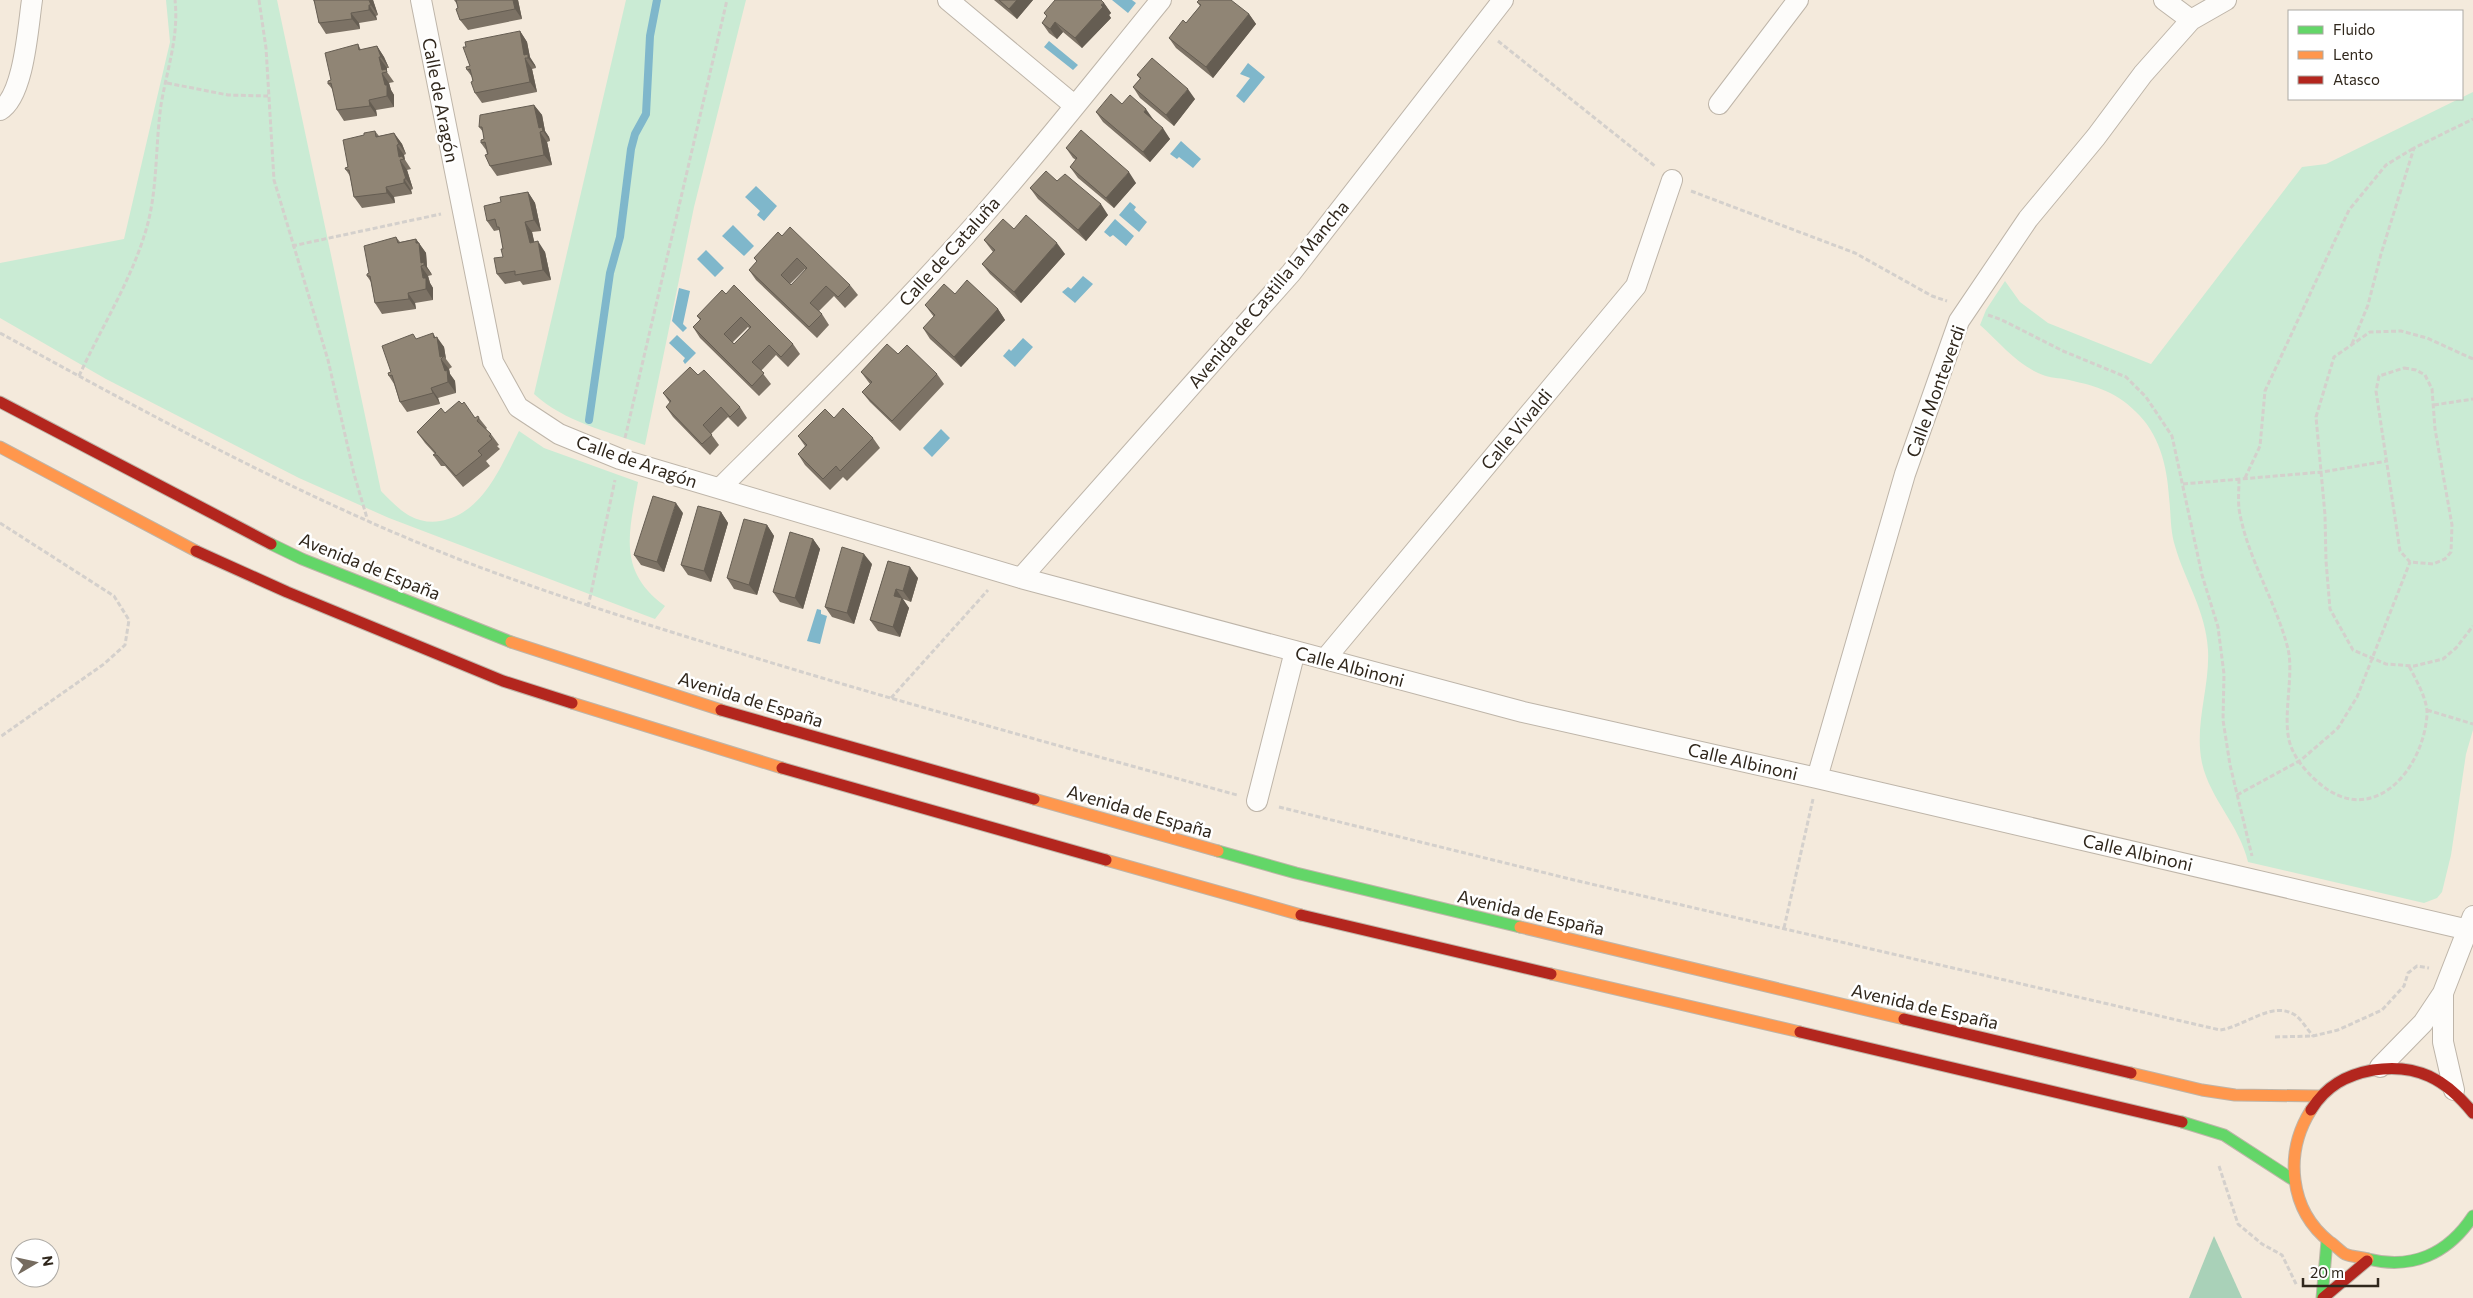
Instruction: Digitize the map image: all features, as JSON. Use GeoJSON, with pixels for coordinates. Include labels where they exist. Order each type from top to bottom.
{"type":"FeatureCollection","features":[{"type":"Feature","properties":{"kind":"main road","name":"Avenida de España"},"geometry":{"type":"LineString","coordinates":[[0,402],[223,521],[302,559],[509,641],[712,707],[1296,873],[2202,1090],[2235,1095],[2319,1096]]}},
{"type":"Feature","properties":{"kind":"main road"},"geometry":{"type":"LineString","coordinates":[[0,447],[221,564],[521,687],[705,746],[1282,911],[2188,1123],[2224,1135],[2292,1179]]}},
{"type":"Feature","properties":{"kind":"main road"},"geometry":{"type":"LineString","coordinates":[[2473,1113],[2454,1090],[2431,1076],[2406,1068],[2380,1067],[2351,1075],[2337,1082],[2319,1096],[2296,1134],[2292,1179],[2299,1202],[2306,1216],[2327,1241],[2346,1254],[2367,1261],[2390,1264],[2411,1262],[2432,1254],[2451,1242],[2470,1226],[2473,1216]]}},
{"type":"Feature","properties":{"kind":"main road"},"geometry":{"type":"LineString","coordinates":[[2322,1298],[2327,1241]]}},
{"type":"Feature","properties":{"kind":"main road"},"geometry":{"type":"LineString","coordinates":[[2322,1298],[2367,1261]]}},
{"type":"Feature","properties":{"kind":"street"},"geometry":{"type":"LineString","coordinates":[[0,110],[5,107],[20,80],[32,0]]}},
{"type":"Feature","properties":{"kind":"street","name":"Calle de Aragón"},"geometry":{"type":"LineString","coordinates":[[421,0],[493,362],[518,406],[559,434],[620,458],[1012,576]]}},
{"type":"Feature","properties":{"kind":"street"},"geometry":{"type":"LineString","coordinates":[[948,0],[1075,106]]}},
{"type":"Feature","properties":{"kind":"street","name":"Calle de Cataluña"},"geometry":{"type":"LineString","coordinates":[[720,488],[834,376],[972,228],[1161,0]]}},
{"type":"Feature","properties":{"kind":"street","name":"Avenida de Castilla la Mancha"},"geometry":{"type":"LineString","coordinates":[[1012,576],[1291,273],[1503,0]]}},
{"type":"Feature","properties":{"kind":"street"},"geometry":{"type":"LineString","coordinates":[[1719,104],[1798,0]]}},
{"type":"Feature","properties":{"kind":"street"},"geometry":{"type":"LineString","coordinates":[[2164,0],[2191,20]]}},
{"type":"Feature","properties":{"kind":"street","name":"Calle Monteverdi"},"geometry":{"type":"LineString","coordinates":[[1817,778],[1905,474],[1959,321],[2028,219],[2096,137],[2143,74],[2191,20],[2226,0]]}},
{"type":"Feature","properties":{"kind":"street","name":"Calle Vivaldi"},"geometry":{"type":"LineString","coordinates":[[1325,659],[1636,286],[1672,180]]}},
{"type":"Feature","properties":{"kind":"street","name":"Calle Albinoni"},"geometry":{"type":"LineString","coordinates":[[1012,576],[1523,712],[1817,778],[2258,881],[2472,926]]}},
{"type":"Feature","properties":{"kind":"street"},"geometry":{"type":"LineString","coordinates":[[1257,801],[1295,651]]}},
{"type":"Feature","properties":{"kind":"street"},"geometry":{"type":"LineString","coordinates":[[2380,1067],[2423,1023],[2443,993],[2472,926]]}},
{"type":"Feature","properties":{"kind":"street"},"geometry":{"type":"LineString","coordinates":[[2443,993],[2443,1042],[2454,1090]]}},
{"type":"Feature","properties":{"kind":"path"},"geometry":{"type":"LineString","coordinates":[[79,376],[117,299],[146,230],[154,192],[162,104],[176,32],[175,0]]}},
{"type":"Feature","properties":{"kind":"path"},"geometry":{"type":"LineString","coordinates":[[259,0],[266,48],[274,180],[292,246],[328,360],[354,474],[367,519]]}},
{"type":"Feature","properties":{"kind":"path"},"geometry":{"type":"LineString","coordinates":[[588,607],[620,458],[727,0]]}},
{"type":"Feature","properties":{"kind":"path"},"geometry":{"type":"LineString","coordinates":[[1482,28],[1672,180],[1691,191],[1856,253],[1932,296],[1950,302]]}},
{"type":"Feature","properties":{"kind":"path"},"geometry":{"type":"LineString","coordinates":[[166,83],[228,95],[268,96]]}},
{"type":"Feature","properties":{"kind":"path"},"geometry":{"type":"LineString","coordinates":[[2245,478],[2260,446],[2265,391],[2348,210],[2386,165],[2414,148],[2473,119]]}},
{"type":"Feature","properties":{"kind":"path"},"geometry":{"type":"LineString","coordinates":[[2351,345],[2368,305],[2381,254],[2414,148]]}},
{"type":"Feature","properties":{"kind":"path"},"geometry":{"type":"LineString","coordinates":[[292,246],[462,209]]}},
{"type":"Feature","properties":{"kind":"path"},"geometry":{"type":"LineString","coordinates":[[1985,314],[2126,377],[2146,397],[2172,436],[2202,576],[2218,627],[2224,674],[2224,720],[2237,795],[2258,881]]}},
{"type":"Feature","properties":{"kind":"path"},"geometry":{"type":"LineString","coordinates":[[2473,359],[2427,338],[2402,331],[2370,332],[2334,357],[2316,417],[2322,472],[2330,609],[2353,650],[2386,664],[2409,665],[2443,659],[2456,648],[2473,626]]}},
{"type":"Feature","properties":{"kind":"path"},"geometry":{"type":"LineString","coordinates":[[0,333],[200,442],[367,519],[463,560],[588,607],[891,698],[1257,801],[1564,877],[2220,1030],[2242,1024],[2256,1016],[2277,1009],[2294,1015],[2313,1036]]}},
{"type":"Feature","properties":{"kind":"path"},"geometry":{"type":"LineString","coordinates":[[2404,368],[2416,370],[2425,375],[2432,389],[2434,405],[2436,429],[2452,525],[2451,552],[2445,559],[2433,564],[2410,562],[2400,551],[2376,391],[2379,376],[2404,368]]}},
{"type":"Feature","properties":{"kind":"path"},"geometry":{"type":"LineString","coordinates":[[2434,405],[2473,399]]}},
{"type":"Feature","properties":{"kind":"path"},"geometry":{"type":"LineString","coordinates":[[2183,484],[2322,472],[2387,460]]}},
{"type":"Feature","properties":{"kind":"path"},"geometry":{"type":"LineString","coordinates":[[2239,479],[2239,508],[2250,546],[2288,651],[2289,740],[2298,762],[2318,782],[2337,797],[2371,798],[2391,790],[2405,777],[2423,737],[2428,714],[2409,665]]}},
{"type":"Feature","properties":{"kind":"path"},"geometry":{"type":"LineString","coordinates":[[0,523],[114,596],[129,620],[125,645],[104,664],[0,736]]}},
{"type":"Feature","properties":{"kind":"path"},"geometry":{"type":"LineString","coordinates":[[2237,795],[2298,762],[2338,728],[2356,697],[2410,562]]}},
{"type":"Feature","properties":{"kind":"path"},"geometry":{"type":"LineString","coordinates":[[891,698],[1012,576]]}},
{"type":"Feature","properties":{"kind":"path"},"geometry":{"type":"LineString","coordinates":[[2426,709],[2473,724]]}},
{"type":"Feature","properties":{"kind":"path"},"geometry":{"type":"LineString","coordinates":[[1784,928],[1817,778]]}},
{"type":"Feature","properties":{"kind":"path"},"geometry":{"type":"LineString","coordinates":[[2219,1166],[2238,1224],[2262,1244],[2282,1255],[2297,1286],[2304,1290]]}},
{"type":"Feature","properties":{"kind":"green space"},"geometry":{"type":"Polygon","coordinates":[[[166,0],[277,0],[381,491],[402,511],[417,519],[436,522],[455,517],[468,509],[489,487],[519,431],[544,448],[638,482],[630,534],[630,550],[633,565],[639,579],[650,593],[665,606],[655,619],[389,518],[299,478],[106,379],[0,318],[0,263],[124,239],[170,42],[166,0]]]}},
{"type":"Feature","properties":{"kind":"green space"},"geometry":{"type":"Polygon","coordinates":[[[626,0],[746,0],[694,207],[645,445],[572,419],[546,404],[534,394],[626,0]]]}},
{"type":"Feature","properties":{"kind":"green space"},"geometry":{"type":"Polygon","coordinates":[[[2473,92],[2473,730],[2466,754],[2451,855],[2442,892],[2437,898],[2424,903],[2248,862],[2239,836],[2211,789],[2202,763],[2200,735],[2207,678],[2208,650],[2199,609],[2173,540],[2166,473],[2156,439],[2135,411],[2119,398],[2093,386],[2048,376],[2030,369],[2015,358],[1980,325],[1986,310],[2005,281],[2020,302],[2048,323],[2151,364],[2302,167],[2326,164],[2457,100],[2463,100],[2463,97],[2473,92]]]}},
{"type":"Feature","properties":{"kind":"green space"},"geometry":{"type":"Polygon","coordinates":[[[2214,1236],[2242,1298],[2189,1298],[2214,1236]]]}},
{"type":"Feature","properties":{"kind":"water"},"geometry":{"type":"Polygon","coordinates":[[[1112,0],[1132,0],[1136,3],[1128,13],[1112,0]]]}},
{"type":"Feature","properties":{"kind":"water"},"geometry":{"type":"Polygon","coordinates":[[[1049,41],[1078,65],[1073,70],[1044,47],[1049,41]]]}},
{"type":"Feature","properties":{"kind":"water"},"geometry":{"type":"Polygon","coordinates":[[[1248,63],[1265,77],[1244,103],[1236,96],[1250,78],[1240,74],[1248,63]]]}},
{"type":"Feature","properties":{"kind":"water"},"geometry":{"type":"Polygon","coordinates":[[[1181,141],[1201,159],[1193,168],[1179,157],[1177,159],[1170,154],[1181,141]]]}},
{"type":"Feature","properties":{"kind":"water"},"geometry":{"type":"Polygon","coordinates":[[[756,186],[777,206],[764,221],[757,215],[760,211],[745,197],[756,186]]]}},
{"type":"Feature","properties":{"kind":"water"},"geometry":{"type":"Polygon","coordinates":[[[1130,202],[1136,207],[1134,210],[1147,222],[1139,232],[1119,215],[1130,202]]]}},
{"type":"Feature","properties":{"kind":"water"},"geometry":{"type":"Polygon","coordinates":[[[1115,219],[1134,236],[1126,246],[1113,235],[1110,237],[1104,232],[1115,219]]]}},
{"type":"Feature","properties":{"kind":"water"},"geometry":{"type":"Polygon","coordinates":[[[733,225],[754,246],[744,256],[722,236],[733,225]]]}},
{"type":"Feature","properties":{"kind":"water"},"geometry":{"type":"Polygon","coordinates":[[[706,250],[724,268],[715,277],[697,259],[706,250]]]}},
{"type":"Feature","properties":{"kind":"water"},"geometry":{"type":"Polygon","coordinates":[[[1083,276],[1093,284],[1075,303],[1062,292],[1068,287],[1071,289],[1083,276]]]}},
{"type":"Feature","properties":{"kind":"water"},"geometry":{"type":"Polygon","coordinates":[[[679,288],[690,291],[683,324],[687,328],[683,332],[672,321],[679,288]]]}},
{"type":"Feature","properties":{"kind":"water"},"geometry":{"type":"Polygon","coordinates":[[[677,335],[696,353],[685,364],[683,361],[685,358],[669,343],[677,335]]]}},
{"type":"Feature","properties":{"kind":"water"},"geometry":{"type":"Polygon","coordinates":[[[1023,338],[1033,347],[1015,367],[1003,356],[1009,349],[1011,351],[1023,338]]]}},
{"type":"Feature","properties":{"kind":"water"},"geometry":{"type":"Polygon","coordinates":[[[941,429],[950,438],[932,457],[923,448],[941,429]]]}},
{"type":"Feature","properties":{"kind":"water"},"geometry":{"type":"Polygon","coordinates":[[[817,609],[821,610],[821,614],[827,616],[820,644],[807,641],[817,609]]]}},
{"type":"Feature","properties":{"kind":"building"},"geometry":{"type":"Polygon","coordinates":[[[314,0],[369,0],[371,5],[369,5],[369,10],[351,13],[352,19],[319,23],[314,0]]]}},
{"type":"Feature","properties":{"kind":"building"},"geometry":{"type":"Polygon","coordinates":[[[456,0],[513,0],[515,9],[460,20],[456,9],[458,8],[456,0]]]}},
{"type":"Feature","properties":{"kind":"building"},"geometry":{"type":"Polygon","coordinates":[[[999,0],[1017,0],[1009,9],[999,0]]]}},
{"type":"Feature","properties":{"kind":"building"},"geometry":{"type":"Polygon","coordinates":[[[1055,0],[1101,0],[1104,3],[1101,5],[1103,7],[1075,38],[1055,22],[1050,29],[1042,23],[1047,16],[1044,13],[1055,0]]]}},
{"type":"Feature","properties":{"kind":"building"},"geometry":{"type":"Polygon","coordinates":[[[1199,0],[1231,0],[1249,14],[1206,67],[1169,38],[1183,20],[1186,23],[1201,5],[1197,2],[1199,0]]]}},
{"type":"Feature","properties":{"kind":"building"},"geometry":{"type":"Polygon","coordinates":[[[520,31],[524,55],[528,54],[528,58],[525,58],[530,82],[475,93],[471,82],[473,81],[470,69],[467,70],[466,67],[470,66],[463,47],[466,47],[465,42],[520,31]]]}},
{"type":"Feature","properties":{"kind":"building"},"geometry":{"type":"Polygon","coordinates":[[[358,44],[359,50],[377,46],[381,57],[379,57],[382,70],[386,69],[387,72],[382,73],[385,85],[387,85],[387,96],[369,100],[370,106],[337,110],[331,83],[328,84],[328,81],[331,80],[325,53],[358,44]]]}},
{"type":"Feature","properties":{"kind":"building"},"geometry":{"type":"Polygon","coordinates":[[[1152,58],[1188,89],[1166,115],[1133,87],[1141,78],[1137,75],[1152,58]]]}},
{"type":"Feature","properties":{"kind":"building"},"geometry":{"type":"Polygon","coordinates":[[[1111,94],[1122,104],[1130,95],[1146,109],[1144,112],[1163,128],[1143,152],[1096,112],[1111,94]]]}},
{"type":"Feature","properties":{"kind":"building"},"geometry":{"type":"Polygon","coordinates":[[[534,105],[539,128],[542,127],[543,131],[540,132],[544,155],[490,166],[485,155],[488,154],[485,142],[481,143],[481,140],[484,139],[482,127],[479,127],[480,115],[534,105]]]}},
{"type":"Feature","properties":{"kind":"building"},"geometry":{"type":"Polygon","coordinates":[[[1081,130],[1129,172],[1106,198],[1070,167],[1077,158],[1066,148],[1081,130]]]}},
{"type":"Feature","properties":{"kind":"building"},"geometry":{"type":"Polygon","coordinates":[[[375,131],[376,137],[394,133],[399,144],[397,145],[399,157],[402,156],[404,159],[400,160],[406,179],[404,179],[404,183],[386,187],[387,193],[354,197],[349,170],[345,168],[348,167],[343,140],[375,131]]]}},
{"type":"Feature","properties":{"kind":"building"},"geometry":{"type":"Polygon","coordinates":[[[1046,171],[1057,181],[1065,174],[1101,204],[1078,230],[1030,188],[1046,171]]]}},
{"type":"Feature","properties":{"kind":"building"},"geometry":{"type":"Polygon","coordinates":[[[528,192],[534,220],[525,222],[530,243],[538,241],[543,270],[515,275],[515,271],[497,274],[494,258],[503,257],[499,227],[497,227],[495,219],[487,221],[484,206],[501,202],[500,197],[528,192]]]}},
{"type":"Feature","properties":{"kind":"building"},"geometry":{"type":"Polygon","coordinates":[[[1026,215],[1057,243],[1014,292],[982,264],[995,250],[984,240],[1003,219],[1014,229],[1026,215]]]}},
{"type":"Feature","properties":{"kind":"building"},"geometry":{"type":"Polygon","coordinates":[[[790,227],[850,285],[838,297],[826,286],[810,303],[822,314],[809,327],[749,270],[757,261],[754,258],[778,232],[782,236],[790,227]],[[797,258],[781,275],[791,285],[807,268],[797,258]]]}},
{"type":"Feature","properties":{"kind":"building"},"geometry":{"type":"Polygon","coordinates":[[[396,237],[398,243],[416,239],[416,243],[419,243],[421,263],[424,262],[424,265],[421,266],[423,278],[426,278],[426,289],[408,293],[409,299],[375,303],[370,276],[367,276],[369,273],[364,246],[396,237]]]}},
{"type":"Feature","properties":{"kind":"building"},"geometry":{"type":"Polygon","coordinates":[[[967,280],[998,309],[954,357],[923,328],[935,315],[925,305],[944,284],[955,294],[967,280]]]}},
{"type":"Feature","properties":{"kind":"building"},"geometry":{"type":"Polygon","coordinates":[[[734,285],[793,344],[781,357],[769,345],[752,362],[764,373],[752,386],[693,327],[701,319],[697,316],[722,290],[726,294],[734,285]],[[741,317],[724,334],[734,344],[751,327],[741,317]]]}},
{"type":"Feature","properties":{"kind":"building"},"geometry":{"type":"Polygon","coordinates":[[[433,333],[434,338],[437,337],[440,357],[444,356],[441,359],[445,371],[447,370],[448,382],[431,388],[433,393],[400,402],[392,375],[389,376],[388,373],[391,372],[382,346],[413,334],[416,339],[433,333]]]}},
{"type":"Feature","properties":{"kind":"building"},"geometry":{"type":"Polygon","coordinates":[[[887,344],[898,354],[907,345],[937,374],[892,421],[862,392],[872,382],[861,372],[887,344]]]}},
{"type":"Feature","properties":{"kind":"building"},"geometry":{"type":"Polygon","coordinates":[[[690,367],[698,375],[704,370],[740,407],[730,417],[721,407],[703,425],[712,435],[702,444],[666,407],[671,401],[663,393],[690,367]]]}},
{"type":"Feature","properties":{"kind":"building"},"geometry":{"type":"Polygon","coordinates":[[[459,401],[462,404],[464,402],[475,418],[478,416],[477,421],[491,434],[489,436],[492,439],[478,451],[482,455],[456,476],[437,455],[433,455],[436,453],[417,432],[441,408],[445,413],[459,401]]]}},
{"type":"Feature","properties":{"kind":"building"},"geometry":{"type":"Polygon","coordinates":[[[843,408],[873,438],[840,471],[836,466],[823,479],[798,454],[807,445],[798,436],[825,409],[834,418],[843,408]]]}},
{"type":"Feature","properties":{"kind":"building"},"geometry":{"type":"Polygon","coordinates":[[[653,496],[676,503],[657,562],[634,555],[653,496]]]}},
{"type":"Feature","properties":{"kind":"building"},"geometry":{"type":"Polygon","coordinates":[[[698,506],[721,512],[704,571],[681,565],[698,506]]]}},
{"type":"Feature","properties":{"kind":"building"},"geometry":{"type":"Polygon","coordinates":[[[744,519],[767,525],[749,585],[727,578],[744,519]]]}},
{"type":"Feature","properties":{"kind":"building"},"geometry":{"type":"Polygon","coordinates":[[[790,532],[813,539],[795,598],[773,592],[790,532]]]}},
{"type":"Feature","properties":{"kind":"building"},"geometry":{"type":"Polygon","coordinates":[[[842,547],[864,554],[847,613],[825,607],[842,547]]]}},
{"type":"Feature","properties":{"kind":"building"},"geometry":{"type":"Polygon","coordinates":[[[888,561],[910,567],[903,591],[896,589],[894,596],[902,598],[893,627],[870,620],[888,561]]]}},
{"type":"Feature","properties":{"kind":"waterway"},"geometry":{"type":"LineString","coordinates":[[589,420],[610,273],[620,237],[631,149],[635,134],[646,114],[650,36],[657,0]]}},
{"type":"Feature","properties":{"kind":"traffic: fast"},"geometry":{"type":"LineString","coordinates":[[271,544],[302,559],[511,642]]}},
{"type":"Feature","properties":{"kind":"traffic: fast"},"geometry":{"type":"LineString","coordinates":[[1218,851],[1296,873],[1520,927]]}},
{"type":"Feature","properties":{"kind":"traffic: fast"},"geometry":{"type":"LineString","coordinates":[[2182,1122],[2224,1135],[2292,1179]]}},
{"type":"Feature","properties":{"kind":"traffic: fast"},"geometry":{"type":"LineString","coordinates":[[2368,1259],[2399,1262],[2428,1256],[2452,1240],[2473,1216]]}},
{"type":"Feature","properties":{"kind":"traffic: fast"},"geometry":{"type":"LineString","coordinates":[[2322,1298],[2327,1241]]}},
{"type":"Feature","properties":{"kind":"traffic: slow"},"geometry":{"type":"LineString","coordinates":[[0,447],[196,551]]}},
{"type":"Feature","properties":{"kind":"traffic: slow"},"geometry":{"type":"LineString","coordinates":[[511,642],[721,710]]}},
{"type":"Feature","properties":{"kind":"traffic: slow"},"geometry":{"type":"LineString","coordinates":[[572,703],[782,768]]}},
{"type":"Feature","properties":{"kind":"traffic: slow"},"geometry":{"type":"LineString","coordinates":[[1034,799],[1218,851]]}},
{"type":"Feature","properties":{"kind":"traffic: slow"},"geometry":{"type":"LineString","coordinates":[[1106,860],[1301,915]]}},
{"type":"Feature","properties":{"kind":"traffic: slow"},"geometry":{"type":"LineString","coordinates":[[1520,927],[1904,1019]]}},
{"type":"Feature","properties":{"kind":"traffic: slow"},"geometry":{"type":"LineString","coordinates":[[1551,974],[1800,1032]]}},
{"type":"Feature","properties":{"kind":"traffic: slow"},"geometry":{"type":"LineString","coordinates":[[2131,1073],[2202,1090],[2235,1095],[2319,1096]]}},
{"type":"Feature","properties":{"kind":"traffic: slow"},"geometry":{"type":"LineString","coordinates":[[2311,1110],[2302,1127],[2294,1162],[2299,1198],[2306,1214],[2316,1229],[2330,1242],[2345,1254],[2368,1259]]}},
{"type":"Feature","properties":{"kind":"traffic: jam"},"geometry":{"type":"LineString","coordinates":[[0,402],[271,544]]}},
{"type":"Feature","properties":{"kind":"traffic: jam"},"geometry":{"type":"LineString","coordinates":[[196,551],[287,592],[503,681],[572,703]]}},
{"type":"Feature","properties":{"kind":"traffic: jam"},"geometry":{"type":"LineString","coordinates":[[721,710],[1034,799]]}},
{"type":"Feature","properties":{"kind":"traffic: jam"},"geometry":{"type":"LineString","coordinates":[[782,768],[1106,860]]}},
{"type":"Feature","properties":{"kind":"traffic: jam"},"geometry":{"type":"LineString","coordinates":[[1301,915],[1551,974]]}},
{"type":"Feature","properties":{"kind":"traffic: jam"},"geometry":{"type":"LineString","coordinates":[[1904,1019],[2131,1073]]}},
{"type":"Feature","properties":{"kind":"traffic: jam"},"geometry":{"type":"LineString","coordinates":[[1800,1032],[2182,1122]]}},
{"type":"Feature","properties":{"kind":"traffic: jam"},"geometry":{"type":"LineString","coordinates":[[2311,1110],[2323,1094],[2337,1083],[2363,1072],[2389,1068],[2403,1069],[2429,1076],[2452,1091],[2473,1113]]}},
{"type":"Feature","properties":{"kind":"traffic: jam"},"geometry":{"type":"LineString","coordinates":[[2323,1298],[2367,1261]]}}]}
